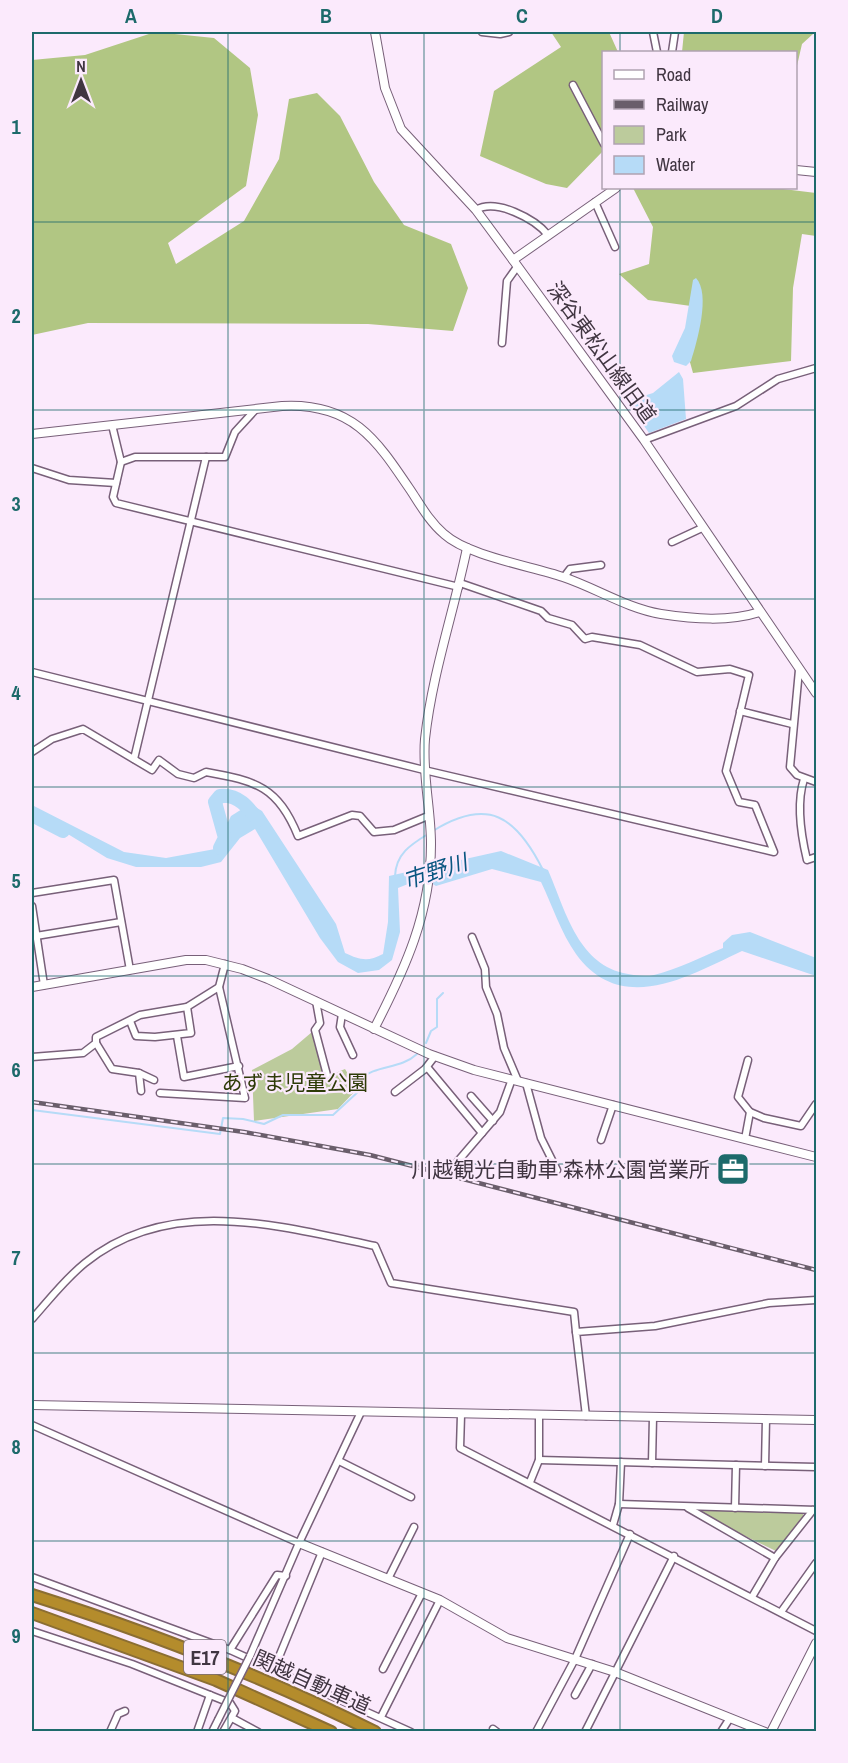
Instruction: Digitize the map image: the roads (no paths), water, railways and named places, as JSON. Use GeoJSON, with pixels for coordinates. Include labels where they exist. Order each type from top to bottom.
{"type":"FeatureCollection","features":[{"type":"Feature","properties":{"kind":"highway","name":"関越自動車道"},"geometry":{"type":"LineString","coordinates":[[32,1595],[160,1639],[289,1692],[375,1731]]}},
{"type":"Feature","properties":{"kind":"highway","name":"関越自動車道"},"geometry":{"type":"LineString","coordinates":[[32,1613],[216,1680],[331,1731]]}},
{"type":"Feature","properties":{"kind":"street","name":"深谷東松山線旧道"},"geometry":{"type":"LineString","coordinates":[[375,32],[385,88],[401,129],[476,210],[515,263],[644,440],[816,693]]}},
{"type":"Feature","properties":{"kind":"street"},"geometry":{"type":"LineString","coordinates":[[482,32],[500,34],[509,32]]}},
{"type":"Feature","properties":{"kind":"street"},"geometry":{"type":"LineString","coordinates":[[653,32],[657,51]]}},
{"type":"Feature","properties":{"kind":"street"},"geometry":{"type":"LineString","coordinates":[[672,51],[675,32]]}},
{"type":"Feature","properties":{"kind":"street"},"geometry":{"type":"LineString","coordinates":[[573,85],[602,142]]}},
{"type":"Feature","properties":{"kind":"street"},"geometry":{"type":"LineString","coordinates":[[797,170],[816,172]]}},
{"type":"Feature","properties":{"kind":"street"},"geometry":{"type":"LineString","coordinates":[[502,343],[507,281],[515,263],[548,235],[614,189]]}},
{"type":"Feature","properties":{"kind":"street"},"geometry":{"type":"LineString","coordinates":[[595,202],[615,247]]}},
{"type":"Feature","properties":{"kind":"street"},"geometry":{"type":"LineString","coordinates":[[476,210],[482,207],[511,211],[548,235]]}},
{"type":"Feature","properties":{"kind":"street"},"geometry":{"type":"LineString","coordinates":[[644,440],[736,406],[778,379],[816,368]]}},
{"type":"Feature","properties":{"kind":"street"},"geometry":{"type":"LineString","coordinates":[[32,434],[297,405],[312,407],[352,422],[379,443],[430,519],[445,535],[467,548],[564,577],[659,613],[720,619],[745,617],[760,612]]}},
{"type":"Feature","properties":{"kind":"street"},"geometry":{"type":"LineString","coordinates":[[121,462],[135,457],[225,457],[235,432],[256,409]]}},
{"type":"Feature","properties":{"kind":"street"},"geometry":{"type":"LineString","coordinates":[[32,672],[424,770],[774,852],[755,805],[740,802],[726,771],[749,675],[730,669],[697,672],[640,645],[592,637],[585,639],[572,625],[548,618],[541,611],[459,585],[116,503],[113,497],[121,462],[112,425]]}},
{"type":"Feature","properties":{"kind":"street"},"geometry":{"type":"LineString","coordinates":[[134,759],[146,700],[206,457]]}},
{"type":"Feature","properties":{"kind":"street"},"geometry":{"type":"LineString","coordinates":[[32,468],[69,480],[116,483]]}},
{"type":"Feature","properties":{"kind":"street"},"geometry":{"type":"LineString","coordinates":[[672,542],[702,528]]}},
{"type":"Feature","properties":{"kind":"street"},"geometry":{"type":"LineString","coordinates":[[374,1029],[404,971],[416,941],[427,895],[431,841],[424,770],[428,720],[467,548]]}},
{"type":"Feature","properties":{"kind":"street"},"geometry":{"type":"LineString","coordinates":[[564,577],[570,569],[601,565]]}},
{"type":"Feature","properties":{"kind":"street"},"geometry":{"type":"LineString","coordinates":[[799,670],[792,724],[790,767],[804,778],[816,782]]}},
{"type":"Feature","properties":{"kind":"street"},"geometry":{"type":"LineString","coordinates":[[741,711],[792,724]]}},
{"type":"Feature","properties":{"kind":"street"},"geometry":{"type":"LineString","coordinates":[[32,752],[52,739],[83,729],[152,770],[159,760],[178,774],[194,778],[206,772],[261,786],[274,795],[287,812],[298,836],[352,814],[360,816],[374,832],[394,830],[428,816]]}},
{"type":"Feature","properties":{"kind":"street"},"geometry":{"type":"LineString","coordinates":[[804,778],[801,796],[802,842],[807,860],[816,857]]}},
{"type":"Feature","properties":{"kind":"street"},"geometry":{"type":"LineString","coordinates":[[32,893],[114,880],[130,970]]}},
{"type":"Feature","properties":{"kind":"street"},"geometry":{"type":"LineString","coordinates":[[32,906],[44,985]]}},
{"type":"Feature","properties":{"kind":"street"},"geometry":{"type":"LineString","coordinates":[[36,936],[121,922]]}},
{"type":"Feature","properties":{"kind":"street"},"geometry":{"type":"LineString","coordinates":[[472,937],[485,969],[486,987],[497,1014],[504,1048],[541,1138],[557,1170]]}},
{"type":"Feature","properties":{"kind":"street"},"geometry":{"type":"LineString","coordinates":[[32,987],[186,960],[225,964],[268,979],[435,1056],[474,1070],[816,1157]]}},
{"type":"Feature","properties":{"kind":"street"},"geometry":{"type":"LineString","coordinates":[[159,1093],[244,1098],[239,1066],[219,987],[225,964]]}},
{"type":"Feature","properties":{"kind":"street"},"geometry":{"type":"LineString","coordinates":[[154,1080],[139,1073],[112,1069],[96,1043],[96,1036],[140,1015],[156,1010],[187,1007],[219,987]]}},
{"type":"Feature","properties":{"kind":"street"},"geometry":{"type":"LineString","coordinates":[[316,1002],[320,1023],[315,1030],[327,1075]]}},
{"type":"Feature","properties":{"kind":"street"},"geometry":{"type":"LineString","coordinates":[[130,1021],[136,1036],[177,1036],[191,1033],[187,1007]]}},
{"type":"Feature","properties":{"kind":"street"},"geometry":{"type":"LineString","coordinates":[[342,1014],[340,1026],[353,1055]]}},
{"type":"Feature","properties":{"kind":"street"},"geometry":{"type":"LineString","coordinates":[[177,1036],[184,1077],[239,1066]]}},
{"type":"Feature","properties":{"kind":"street"},"geometry":{"type":"LineString","coordinates":[[32,1058],[83,1053],[96,1043]]}},
{"type":"Feature","properties":{"kind":"street"},"geometry":{"type":"LineString","coordinates":[[395,1092],[427,1067],[435,1056]]}},
{"type":"Feature","properties":{"kind":"street"},"geometry":{"type":"LineString","coordinates":[[748,1060],[738,1097],[750,1112],[764,1118],[801,1126],[816,1104]]}},
{"type":"Feature","properties":{"kind":"street"},"geometry":{"type":"LineString","coordinates":[[427,1067],[482,1133]]}},
{"type":"Feature","properties":{"kind":"street"},"geometry":{"type":"LineString","coordinates":[[139,1073],[141,1091]]}},
{"type":"Feature","properties":{"kind":"street"},"geometry":{"type":"LineString","coordinates":[[458,1161],[500,1112],[519,1081]]}},
{"type":"Feature","properties":{"kind":"street"},"geometry":{"type":"LineString","coordinates":[[471,1096],[493,1121]]}},
{"type":"Feature","properties":{"kind":"street"},"geometry":{"type":"LineString","coordinates":[[602,1140],[613,1105]]}},
{"type":"Feature","properties":{"kind":"street"},"geometry":{"type":"LineString","coordinates":[[745,1139],[750,1112]]}},
{"type":"Feature","properties":{"kind":"street"},"geometry":{"type":"LineString","coordinates":[[32,1319],[85,1263],[120,1240],[142,1230],[214,1220],[271,1224],[375,1246],[391,1283],[574,1312],[586,1416]]}},
{"type":"Feature","properties":{"kind":"street"},"geometry":{"type":"LineString","coordinates":[[576,1332],[655,1326],[769,1304],[816,1300]]}},
{"type":"Feature","properties":{"kind":"street"},"geometry":{"type":"LineString","coordinates":[[32,1405],[816,1420]]}},
{"type":"Feature","properties":{"kind":"street"},"geometry":{"type":"LineString","coordinates":[[212,1731],[250,1656],[299,1543],[361,1412]]}},
{"type":"Feature","properties":{"kind":"street"},"geometry":{"type":"LineString","coordinates":[[461,1415],[460,1448],[816,1631]]}},
{"type":"Feature","properties":{"kind":"street"},"geometry":{"type":"LineString","coordinates":[[530,1482],[538,1460],[539,1415]]}},
{"type":"Feature","properties":{"kind":"street"},"geometry":{"type":"LineString","coordinates":[[652,1463],[653,1417]]}},
{"type":"Feature","properties":{"kind":"street"},"geometry":{"type":"LineString","coordinates":[[765,1466],[766,1419]]}},
{"type":"Feature","properties":{"kind":"street"},"geometry":{"type":"LineString","coordinates":[[32,1425],[299,1543],[440,1600],[507,1638],[615,1672],[765,1731]]}},
{"type":"Feature","properties":{"kind":"street"},"geometry":{"type":"LineString","coordinates":[[538,1460],[816,1467]]}},
{"type":"Feature","properties":{"kind":"street"},"geometry":{"type":"LineString","coordinates":[[339,1461],[411,1497]]}},
{"type":"Feature","properties":{"kind":"street"},"geometry":{"type":"LineString","coordinates":[[613,1525],[619,1504],[621,1462]]}},
{"type":"Feature","properties":{"kind":"street"},"geometry":{"type":"LineString","coordinates":[[735,1508],[736,1465]]}},
{"type":"Feature","properties":{"kind":"street"},"geometry":{"type":"LineString","coordinates":[[619,1504],[688,1508],[815,1510]]}},
{"type":"Feature","properties":{"kind":"street"},"geometry":{"type":"LineString","coordinates":[[688,1508],[775,1558]]}},
{"type":"Feature","properties":{"kind":"street"},"geometry":{"type":"LineString","coordinates":[[752,1597],[775,1558],[815,1510]]}},
{"type":"Feature","properties":{"kind":"street"},"geometry":{"type":"LineString","coordinates":[[388,1579],[414,1527]]}},
{"type":"Feature","properties":{"kind":"street"},"geometry":{"type":"LineString","coordinates":[[536,1731],[575,1659],[630,1534]]}},
{"type":"Feature","properties":{"kind":"street"},"geometry":{"type":"LineString","coordinates":[[274,1669],[322,1552]]}},
{"type":"Feature","properties":{"kind":"street"},"geometry":{"type":"LineString","coordinates":[[585,1731],[674,1556]]}},
{"type":"Feature","properties":{"kind":"street"},"geometry":{"type":"LineString","coordinates":[[781,1612],[816,1563]]}},
{"type":"Feature","properties":{"kind":"street"},"geometry":{"type":"LineString","coordinates":[[230,1650],[277,1575],[286,1576]]}},
{"type":"Feature","properties":{"kind":"street"},"geometry":{"type":"LineString","coordinates":[[32,1577],[230,1650],[411,1731]]}},
{"type":"Feature","properties":{"kind":"street"},"geometry":{"type":"LineString","coordinates":[[383,1669],[422,1593]]}},
{"type":"Feature","properties":{"kind":"street"},"geometry":{"type":"LineString","coordinates":[[381,1717],[440,1600]]}},
{"type":"Feature","properties":{"kind":"street"},"geometry":{"type":"LineString","coordinates":[[32,1631],[132,1664],[234,1706],[232,1718],[223,1731]]}},
{"type":"Feature","properties":{"kind":"street"},"geometry":{"type":"LineString","coordinates":[[771,1731],[816,1643]]}},
{"type":"Feature","properties":{"kind":"street"},"geometry":{"type":"LineString","coordinates":[[575,1695],[592,1664]]}},
{"type":"Feature","properties":{"kind":"street"},"geometry":{"type":"LineString","coordinates":[[197,1731],[210,1695]]}},
{"type":"Feature","properties":{"kind":"street"},"geometry":{"type":"LineString","coordinates":[[110,1731],[118,1714],[125,1711]]}},
{"type":"Feature","properties":{"kind":"street"},"geometry":{"type":"LineString","coordinates":[[232,1718],[258,1731]]}},
{"type":"Feature","properties":{"kind":"street"},"geometry":{"type":"LineString","coordinates":[[721,1731],[730,1718]]}},
{"type":"Feature","properties":{"kind":"water"},"geometry":{"type":"Polygon","coordinates":[[[696,278],[700,285],[703,306],[691,361],[686,366],[674,362],[672,356],[685,328],[693,280],[696,278]]]}},
{"type":"Feature","properties":{"kind":"water"},"geometry":{"type":"Polygon","coordinates":[[[679,372],[683,379],[686,419],[649,433],[631,407],[631,400],[653,393],[679,372]]]}},
{"type":"Feature","properties":{"kind":"water"},"geometry":{"type":"Polygon","coordinates":[[[250,804],[262,811],[336,924],[345,953],[355,957],[368,959],[383,954],[388,922],[389,876],[501,851],[548,870],[575,932],[594,958],[607,967],[623,973],[654,975],[723,948],[723,943],[732,935],[750,932],[816,958],[816,976],[742,951],[677,980],[655,986],[634,987],[613,983],[594,973],[576,954],[561,928],[541,882],[492,869],[436,886],[423,878],[398,888],[400,932],[392,960],[379,970],[358,973],[338,962],[320,938],[255,829],[240,838],[221,862],[201,867],[136,867],[107,858],[40,817],[32,815],[32,805],[124,852],[166,858],[215,849],[231,816],[250,804]]]}},
{"type":"Feature","properties":{"kind":"waterway","name":"市野川"},"geometry":{"type":"LineString","coordinates":[[220,848],[225,838],[215,802],[220,796],[237,799],[258,820]]}},
{"type":"Feature","properties":{"kind":"waterway"},"geometry":{"type":"LineString","coordinates":[[433,831],[470,815],[485,814],[499,818],[511,825],[522,836],[543,870]]}},
{"type":"Feature","properties":{"kind":"waterway","name":"市野川"},"geometry":{"type":"LineString","coordinates":[[32,815],[63,831]]}},
{"type":"Feature","properties":{"kind":"waterway"},"geometry":{"type":"LineString","coordinates":[[395,876],[401,856],[410,846],[428,834]]}},
{"type":"Feature","properties":{"kind":"waterway"},"geometry":{"type":"LineString","coordinates":[[426,1043],[431,1031],[437,1027],[437,999],[443,993]]}},
{"type":"Feature","properties":{"kind":"waterway"},"geometry":{"type":"LineString","coordinates":[[32,1110],[220,1134],[223,1118],[243,1119],[264,1124],[283,1115],[333,1115],[360,1090],[360,1080],[366,1075],[403,1063],[417,1054]]}},
{"type":"Feature","properties":{"kind":"railway"},"geometry":{"type":"LineString","coordinates":[[32,1102],[244,1132],[370,1155],[816,1270]]}},
{"type":"Feature","properties":{"kind":"place","name":"川越観光自動車 森林公園営業所"},"geometry":{"type":"Point","coordinates":[733,1169]}},
{"type":"Feature","properties":{"kind":"park label","name":"あずま児童公園"},"geometry":{"type":"Point","coordinates":[295,1082]}}]}
